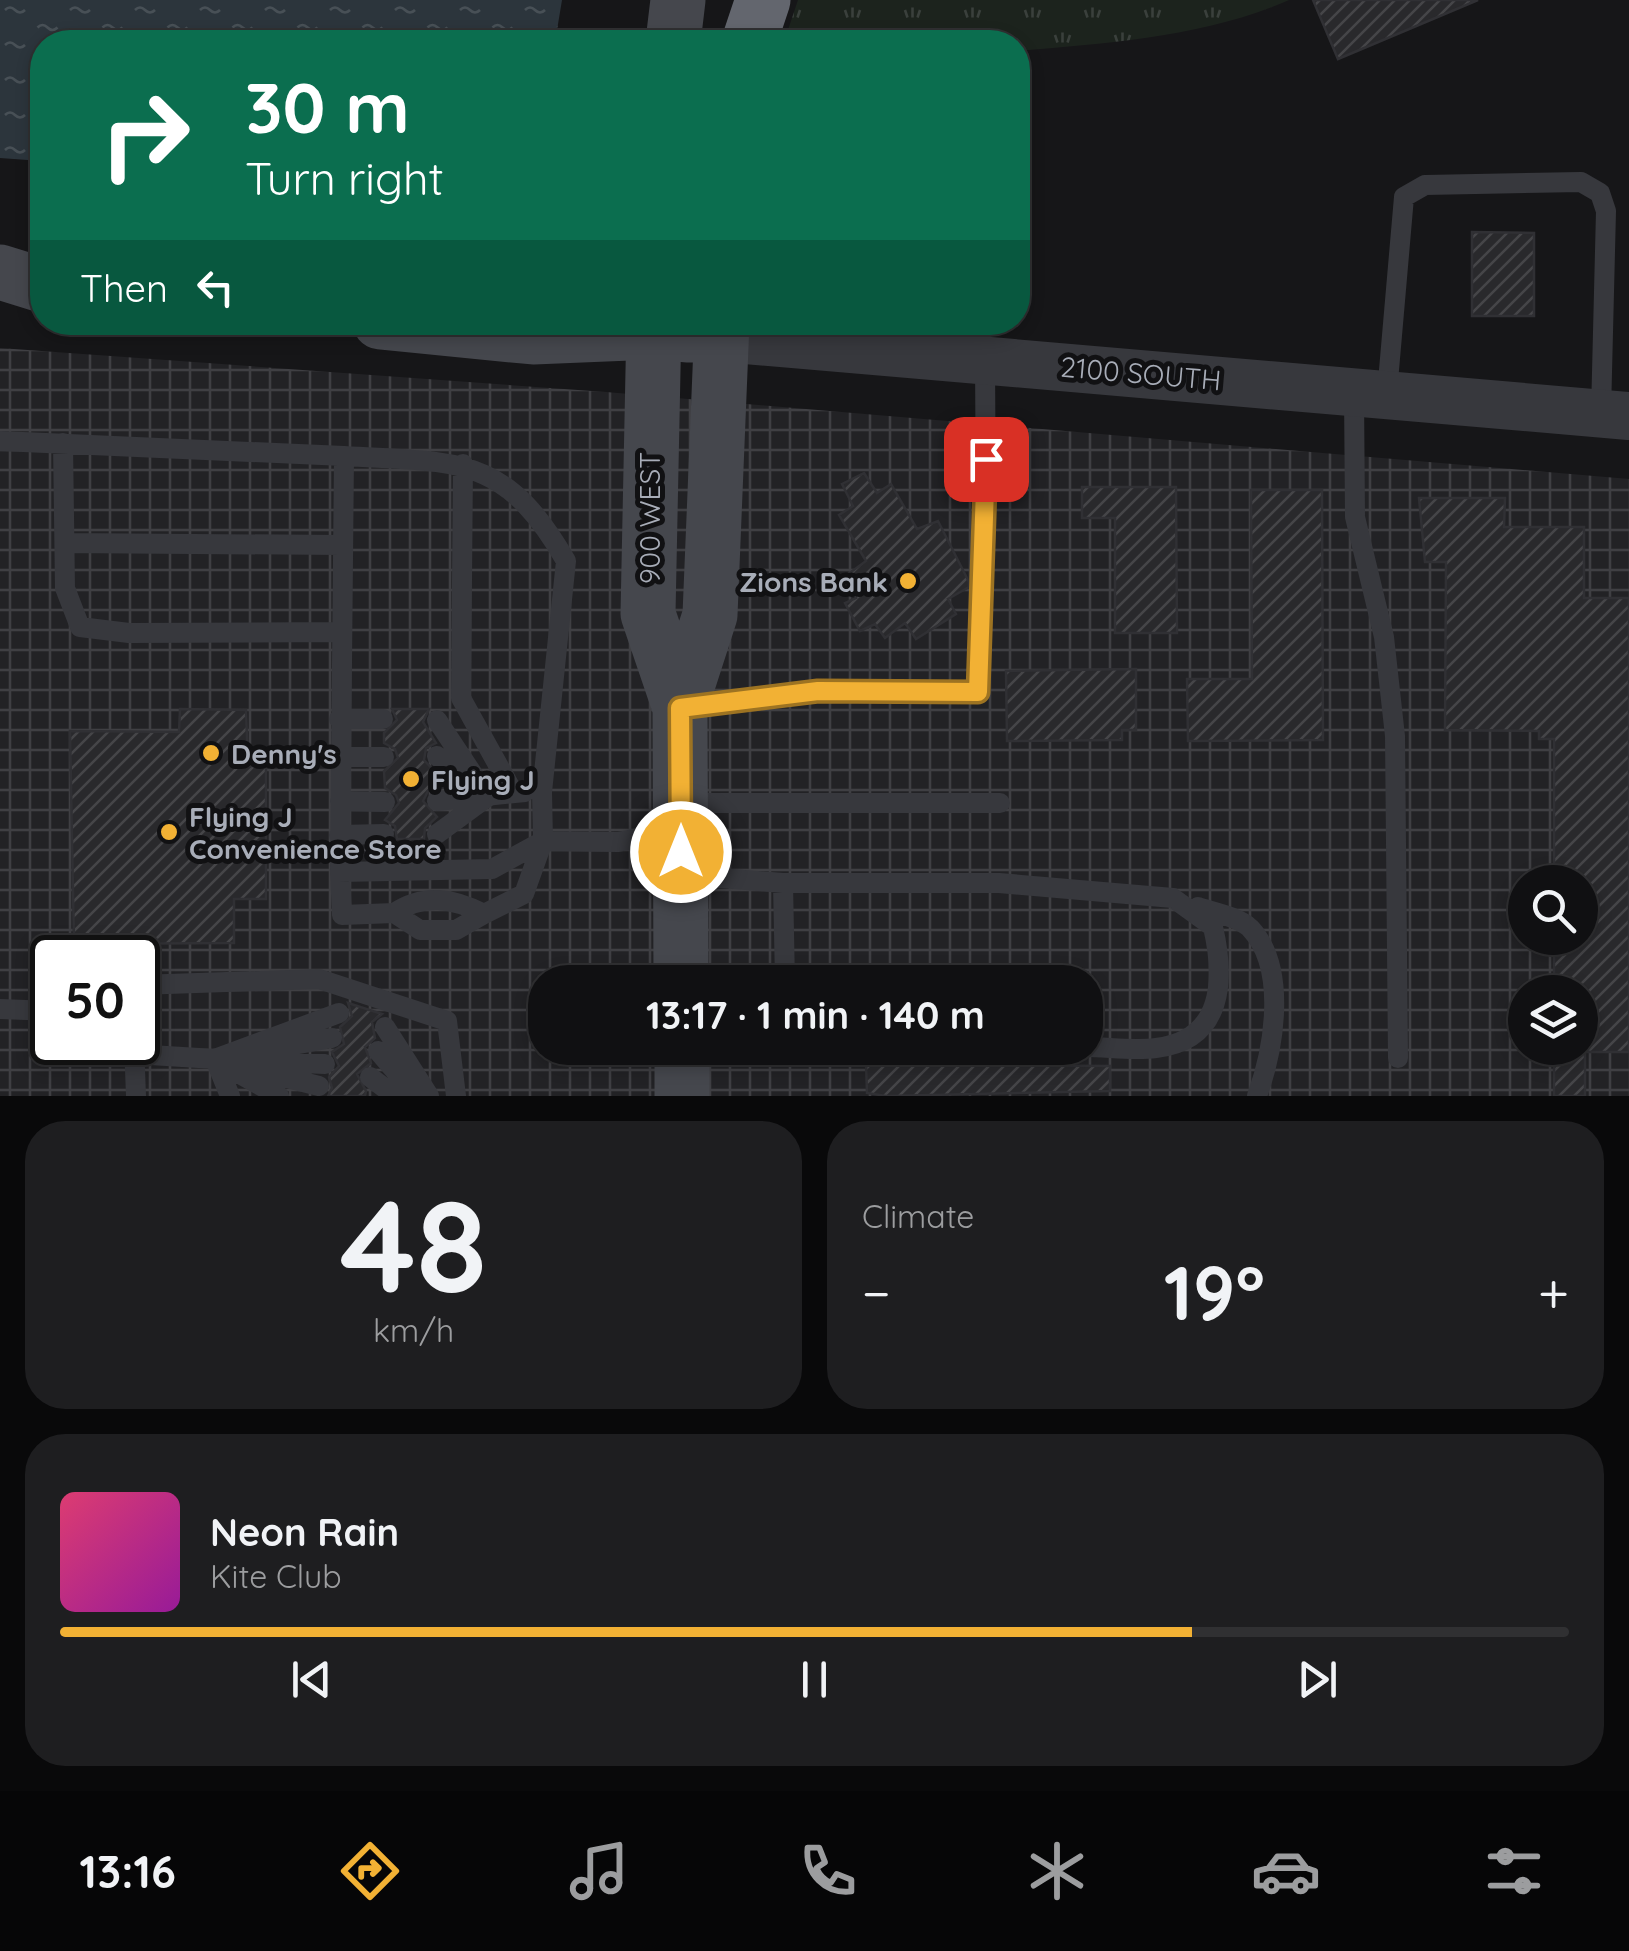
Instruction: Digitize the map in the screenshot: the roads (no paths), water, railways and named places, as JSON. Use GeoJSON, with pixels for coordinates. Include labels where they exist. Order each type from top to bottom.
{"type":"FeatureCollection","features":[{"type":"Feature","properties":{"kind":"highway"},"geometry":{"type":"LineString","coordinates":[[751,30],[764,0]]}},
{"type":"Feature","properties":{"kind":"main road"},"geometry":{"type":"LineString","coordinates":[[674,30],[678,0]]}},
{"type":"Feature","properties":{"kind":"main road"},"geometry":{"type":"LineString","coordinates":[[747,30],[750,0]]}},
{"type":"Feature","properties":{"kind":"main road"},"geometry":{"type":"LineString","coordinates":[[0,257],[30,248]]}},
{"type":"Feature","properties":{"kind":"main road"},"geometry":{"type":"LineString","coordinates":[[0,272],[30,281]]}},
{"type":"Feature","properties":{"kind":"main road","name":"2100 SOUTH"},"geometry":{"type":"LineString","coordinates":[[513,335],[554,335]]}},
{"type":"Feature","properties":{"kind":"main road","name":"900 WEST"},"geometry":{"type":"LineString","coordinates":[[647,335],[648,614],[680,708]]}},
{"type":"Feature","properties":{"kind":"main road","name":"900 WEST"},"geometry":{"type":"LineString","coordinates":[[682,965],[680,708],[710,615],[722,335]]}},
{"type":"Feature","properties":{"kind":"main road"},"geometry":{"type":"LineString","coordinates":[[682,1065],[682,1096]]}},
{"type":"Feature","properties":{"kind":"street","name":"2100 SOUTH"},"geometry":{"type":"LineString","coordinates":[[767,335],[985,359],[1615,414]]}},
{"type":"Feature","properties":{"kind":"lane"},"geometry":{"type":"LineString","coordinates":[[1398,1058],[1394,736],[1384,637],[1355,517],[1370,392],[1390,320],[1404,197],[1425,186],[1581,182],[1600,193],[1606,211],[1615,414]]}},
{"type":"Feature","properties":{"kind":"lane"},"geometry":{"type":"LineString","coordinates":[[680,708],[818,691],[978,692],[986,524],[985,359]]}},
{"type":"Feature","properties":{"kind":"lane"},"geometry":{"type":"LineString","coordinates":[[0,441],[463,464],[513,488],[566,560],[542,792],[543,841],[524,894],[456,930],[420,930],[394,912]]}},
{"type":"Feature","properties":{"kind":"lane"},"geometry":{"type":"LineString","coordinates":[[62,443],[66,588],[80,627],[130,633],[339,632]]}},
{"type":"Feature","properties":{"kind":"lane"},"geometry":{"type":"LineString","coordinates":[[344,456],[339,632],[342,915],[394,912],[412,901],[456,900],[484,914]]}},
{"type":"Feature","properties":{"kind":"lane"},"geometry":{"type":"LineString","coordinates":[[463,464],[461,698],[512,792]]}},
{"type":"Feature","properties":{"kind":"lane"},"geometry":{"type":"LineString","coordinates":[[65,543],[342,545]]}},
{"type":"Feature","properties":{"kind":"lane"},"geometry":{"type":"LineString","coordinates":[[339,719],[383,719]]}},
{"type":"Feature","properties":{"kind":"lane"},"geometry":{"type":"LineString","coordinates":[[437,720],[488,797]]}},
{"type":"Feature","properties":{"kind":"lane"},"geometry":{"type":"LineString","coordinates":[[339,756],[384,757]]}},
{"type":"Feature","properties":{"kind":"lane"},"geometry":{"type":"LineString","coordinates":[[437,756],[488,797]]}},
{"type":"Feature","properties":{"kind":"lane"},"geometry":{"type":"LineString","coordinates":[[437,801],[542,792]]}},
{"type":"Feature","properties":{"kind":"lane"},"geometry":{"type":"LineString","coordinates":[[437,834],[488,797]]}},
{"type":"Feature","properties":{"kind":"lane"},"geometry":{"type":"LineString","coordinates":[[340,800],[385,802]]}},
{"type":"Feature","properties":{"kind":"lane"},"geometry":{"type":"LineString","coordinates":[[340,872],[492,868],[543,841],[618,842],[1000,803]]}},
{"type":"Feature","properties":{"kind":"lane"},"geometry":{"type":"LineString","coordinates":[[339,835],[384,834]]}},
{"type":"Feature","properties":{"kind":"lane"},"geometry":{"type":"LineString","coordinates":[[681,836],[783,882],[999,883],[1173,898],[1248,925],[1270,960],[1269,1062],[1257,1096]]}},
{"type":"Feature","properties":{"kind":"lane"},"geometry":{"type":"LineString","coordinates":[[783,882],[785,965]]}},
{"type":"Feature","properties":{"kind":"lane"},"geometry":{"type":"LineString","coordinates":[[1103,1047],[1156,1048],[1191,1037],[1212,1012],[1223,969],[1213,927],[1173,898]]}},
{"type":"Feature","properties":{"kind":"lane"},"geometry":{"type":"LineString","coordinates":[[160,984],[319,980],[447,1021],[456,1096]]}},
{"type":"Feature","properties":{"kind":"lane"},"geometry":{"type":"LineString","coordinates":[[0,1008],[30,1010]]}},
{"type":"Feature","properties":{"kind":"lane"},"geometry":{"type":"LineString","coordinates":[[215,1059],[339,1013]]}},
{"type":"Feature","properties":{"kind":"lane"},"geometry":{"type":"LineString","coordinates":[[385,1027],[429,1096]]}},
{"type":"Feature","properties":{"kind":"lane"},"geometry":{"type":"LineString","coordinates":[[215,1059],[332,1038]]}},
{"type":"Feature","properties":{"kind":"lane"},"geometry":{"type":"LineString","coordinates":[[378,1051],[417,1096]]}},
{"type":"Feature","properties":{"kind":"lane"},"geometry":{"type":"LineString","coordinates":[[160,1052],[215,1059],[325,1064]]}},
{"type":"Feature","properties":{"kind":"lane"},"geometry":{"type":"LineString","coordinates":[[215,1059],[318,1086]]}},
{"type":"Feature","properties":{"kind":"lane"},"geometry":{"type":"LineString","coordinates":[[215,1059],[230,1096]]}},
{"type":"Feature","properties":{"kind":"lane"},"geometry":{"type":"LineString","coordinates":[[215,1059],[238,1096]]}},
{"type":"Feature","properties":{"kind":"lane"},"geometry":{"type":"LineString","coordinates":[[215,1059],[251,1096]]}},
{"type":"Feature","properties":{"kind":"lane"},"geometry":{"type":"LineString","coordinates":[[215,1059],[279,1096]]}},
{"type":"Feature","properties":{"kind":"lane"},"geometry":{"type":"LineString","coordinates":[[135,1065],[136,1096]]}},
{"type":"Feature","properties":{"kind":"lane"},"geometry":{"type":"LineString","coordinates":[[370,1077],[395,1096]]}},
{"type":"Feature","properties":{"kind":"water"},"geometry":{"type":"Polygon","coordinates":[[[0,0],[562,0],[557,30],[30,30],[30,160],[0,158],[0,0]]]}},
{"type":"Feature","properties":{"kind":"place","name":"Zions Bank"},"geometry":{"type":"Point","coordinates":[908,581]}},
{"type":"Feature","properties":{"kind":"place","name":"Denny's"},"geometry":{"type":"Point","coordinates":[211,753]}},
{"type":"Feature","properties":{"kind":"place","name":"Flying J"},"geometry":{"type":"Point","coordinates":[411,779]}},
{"type":"Feature","properties":{"kind":"place","name":"Flying J Convenience Store"},"geometry":{"type":"Point","coordinates":[169,832]}}]}
